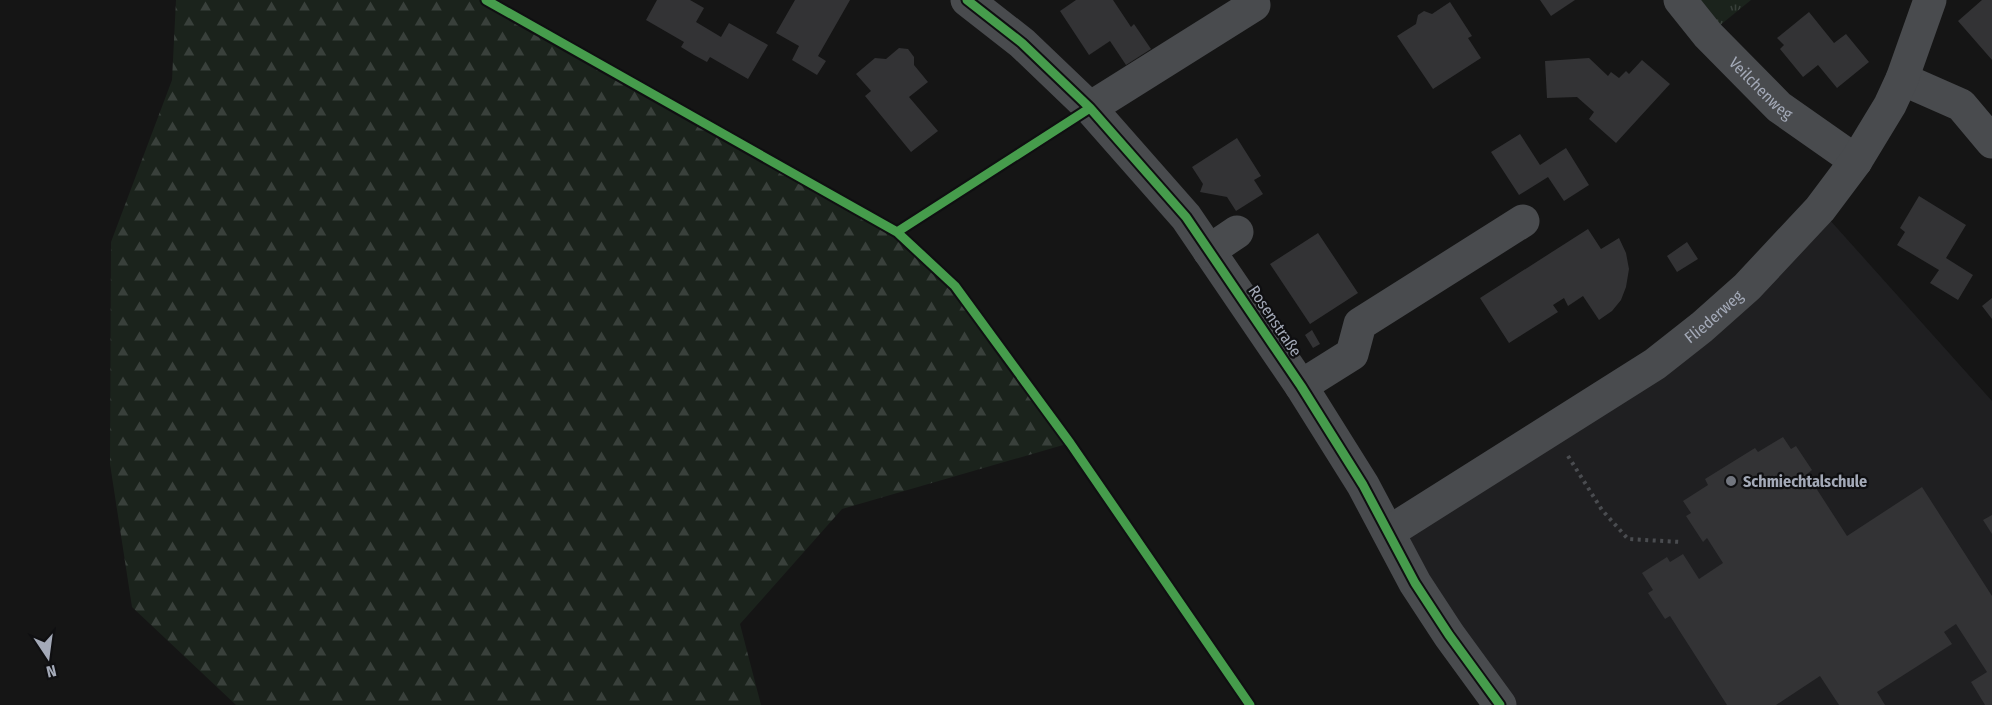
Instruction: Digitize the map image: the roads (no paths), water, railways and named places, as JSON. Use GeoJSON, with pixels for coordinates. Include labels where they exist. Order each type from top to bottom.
{"type":"FeatureCollection","features":[{"type":"Feature","properties":{"kind":"street","name":"Rosenstraße"},"geometry":{"type":"LineString","coordinates":[[967,0],[1022,43],[1090,108],[1186,217],[1301,386],[1363,485],[1415,583],[1449,635],[1500,705]]}},
{"type":"Feature","properties":{"kind":"street","name":"Veilchenweg"},"geometry":{"type":"LineString","coordinates":[[1680,0],[1708,35],[1779,107],[1856,161]]}},
{"type":"Feature","properties":{"kind":"street","name":"Fliederweg"},"geometry":{"type":"LineString","coordinates":[[1389,531],[1654,364],[1702,327],[1747,287],[1820,209],[1856,161],[1890,105],[1902,79],[1930,0]]}},
{"type":"Feature","properties":{"kind":"street"},"geometry":{"type":"LineString","coordinates":[[1090,108],[1254,5]]}},
{"type":"Feature","properties":{"kind":"street"},"geometry":{"type":"LineString","coordinates":[[1902,79],[1960,105],[1992,142]]}},
{"type":"Feature","properties":{"kind":"street"},"geometry":{"type":"LineString","coordinates":[[1301,386],[1352,354],[1360,324],[1523,221]]}},
{"type":"Feature","properties":{"kind":"street"},"geometry":{"type":"LineString","coordinates":[[1209,251],[1237,232]]}},
{"type":"Feature","properties":{"kind":"place","name":"Schmiechtalschule"},"geometry":{"type":"Point","coordinates":[1731,481]}}]}
